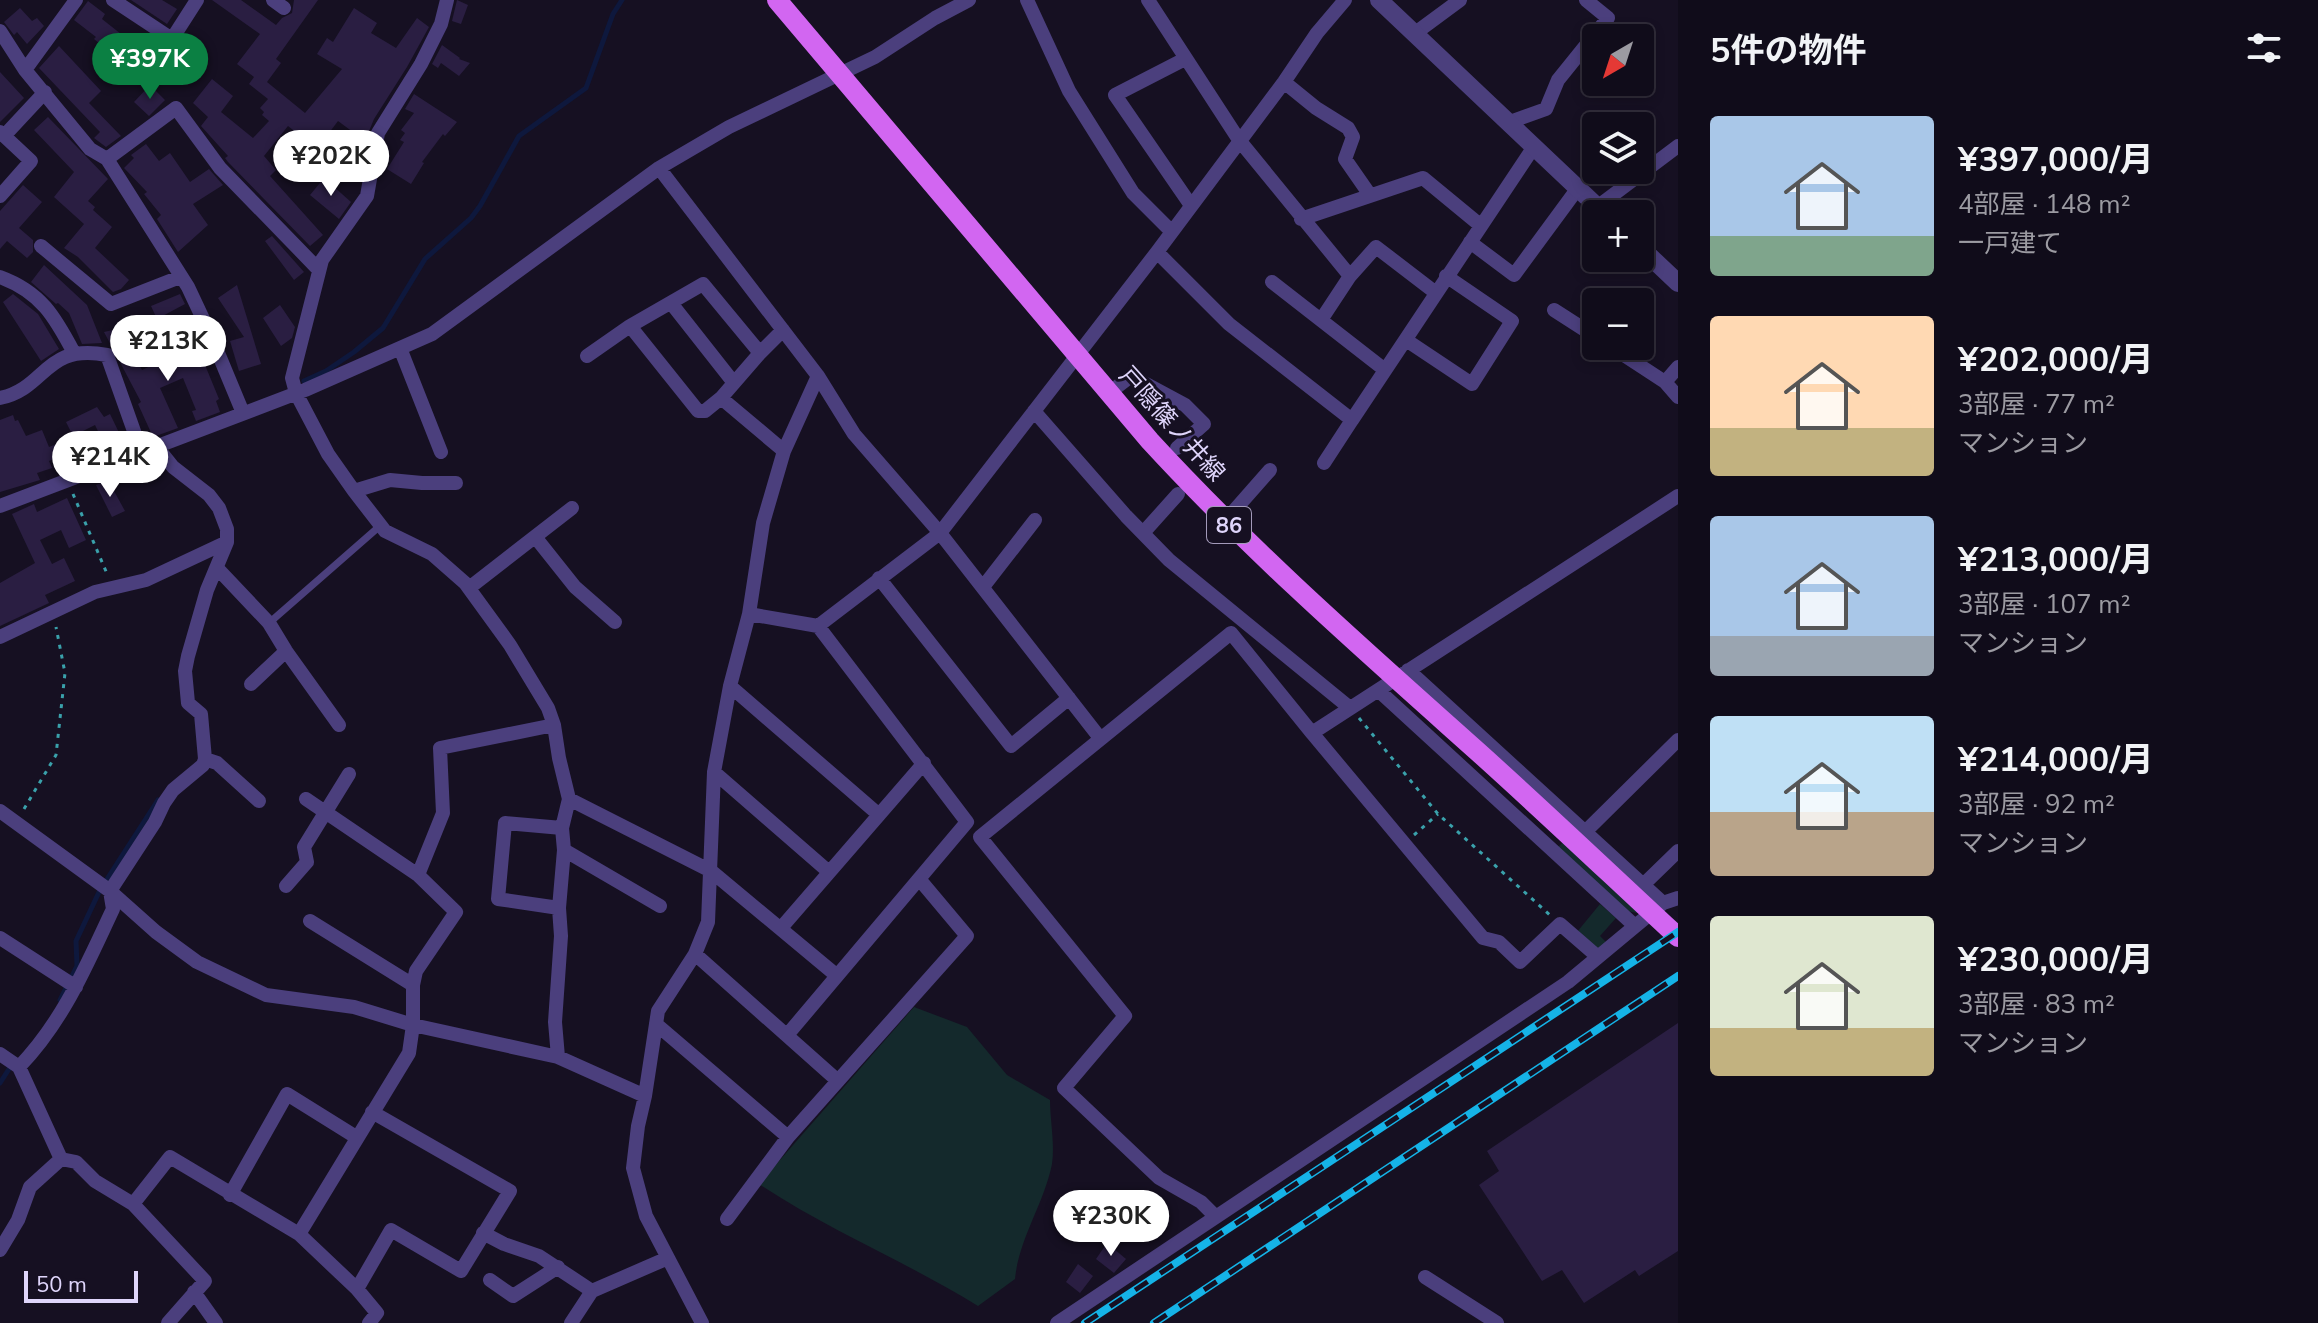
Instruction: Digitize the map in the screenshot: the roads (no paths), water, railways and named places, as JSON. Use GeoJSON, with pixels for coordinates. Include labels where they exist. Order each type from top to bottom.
{"type":"FeatureCollection","features":[{"type":"Feature","properties":{"kind":"main road","name":"戸隠篠ノ井線"},"geometry":{"type":"LineString","coordinates":[[777,0],[1109,393],[1225,521],[1394,679],[1576,834],[1678,937]]}},
{"type":"Feature","properties":{"kind":"street"},"geometry":{"type":"LineString","coordinates":[[25,70],[76,0]]}},
{"type":"Feature","properties":{"kind":"street"},"geometry":{"type":"LineString","coordinates":[[113,0],[172,39],[197,0]]}},
{"type":"Feature","properties":{"kind":"street"},"geometry":{"type":"LineString","coordinates":[[447,0],[441,24],[421,64],[378,133],[367,196],[335,238],[319,270],[292,378],[296,393],[328,454],[385,531],[432,554],[469,588],[510,645],[548,708],[569,799],[562,828],[561,936],[555,1022],[558,1057]]}},
{"type":"Feature","properties":{"kind":"street"},"geometry":{"type":"LineString","coordinates":[[0,506],[296,393],[432,334],[659,168],[729,127],[840,76],[969,0]]}},
{"type":"Feature","properties":{"kind":"street"},"geometry":{"type":"LineString","coordinates":[[1027,0],[1069,91],[1133,193],[1171,231]]}},
{"type":"Feature","properties":{"kind":"street"},"geometry":{"type":"LineString","coordinates":[[1148,0],[1239,140],[1350,276]]}},
{"type":"Feature","properties":{"kind":"street"},"geometry":{"type":"LineString","coordinates":[[818,626],[940,533],[1157,252],[1317,33],[1345,0]]}},
{"type":"Feature","properties":{"kind":"street"},"geometry":{"type":"LineString","coordinates":[[1379,0],[1591,200]]}},
{"type":"Feature","properties":{"kind":"street"},"geometry":{"type":"LineString","coordinates":[[1414,34],[1460,0]]}},
{"type":"Feature","properties":{"kind":"street"},"geometry":{"type":"LineString","coordinates":[[1507,123],[1546,109],[1558,80],[1608,18],[1586,0]]}},
{"type":"Feature","properties":{"kind":"street"},"geometry":{"type":"LineString","coordinates":[[0,31],[25,70],[90,149],[107,159],[180,277],[211,336],[243,413]]}},
{"type":"Feature","properties":{"kind":"street"},"geometry":{"type":"LineString","coordinates":[[1185,59],[1115,95],[1190,204]]}},
{"type":"Feature","properties":{"kind":"street"},"geometry":{"type":"LineString","coordinates":[[1284,82],[1316,108],[1348,128],[1353,137],[1345,159],[1370,195]]}},
{"type":"Feature","properties":{"kind":"street"},"geometry":{"type":"LineString","coordinates":[[0,196],[31,161],[2,134],[45,92]]}},
{"type":"Feature","properties":{"kind":"street"},"geometry":{"type":"LineString","coordinates":[[107,159],[176,108],[220,168],[319,270]]}},
{"type":"Feature","properties":{"kind":"street"},"geometry":{"type":"LineString","coordinates":[[1613,200],[1678,146]]}},
{"type":"Feature","properties":{"kind":"street"},"geometry":{"type":"LineString","coordinates":[[1324,463],[1533,148]]}},
{"type":"Feature","properties":{"kind":"street"},"geometry":{"type":"LineString","coordinates":[[659,168],[818,376],[854,434],[940,533],[1100,738]]}},
{"type":"Feature","properties":{"kind":"street"},"geometry":{"type":"LineString","coordinates":[[1301,219],[1423,178],[1480,225]]}},
{"type":"Feature","properties":{"kind":"street"},"geometry":{"type":"LineString","coordinates":[[1470,242],[1514,275],[1578,188]]}},
{"type":"Feature","properties":{"kind":"street"},"geometry":{"type":"LineString","coordinates":[[41,246],[111,304],[180,277]]}},
{"type":"Feature","properties":{"kind":"street"},"geometry":{"type":"LineString","coordinates":[[1321,320],[1350,276],[1376,247],[1436,293]]}},
{"type":"Feature","properties":{"kind":"street"},"geometry":{"type":"LineString","coordinates":[[1157,252],[1229,324],[1352,420]]}},
{"type":"Feature","properties":{"kind":"street"},"geometry":{"type":"LineString","coordinates":[[1654,260],[1678,283]]}},
{"type":"Feature","properties":{"kind":"street"},"geometry":{"type":"LineString","coordinates":[[1406,340],[1472,384],[1512,321],[1446,276]]}},
{"type":"Feature","properties":{"kind":"street"},"geometry":{"type":"LineString","coordinates":[[0,277],[16,283],[54,314],[74,353]]}},
{"type":"Feature","properties":{"kind":"street"},"geometry":{"type":"LineString","coordinates":[[1272,282],[1385,370]]}},
{"type":"Feature","properties":{"kind":"street"},"geometry":{"type":"LineString","coordinates":[[587,356],[630,326],[703,284],[760,353]]}},
{"type":"Feature","properties":{"kind":"street"},"geometry":{"type":"LineString","coordinates":[[671,303],[734,383]]}},
{"type":"Feature","properties":{"kind":"street"},"geometry":{"type":"LineString","coordinates":[[1554,310],[1582,328]]}},
{"type":"Feature","properties":{"kind":"street"},"geometry":{"type":"LineString","coordinates":[[630,326],[698,411],[705,411],[721,398],[783,330]]}},
{"type":"Feature","properties":{"kind":"street"},"geometry":{"type":"LineString","coordinates":[[400,348],[441,452]]}},
{"type":"Feature","properties":{"kind":"street"},"geometry":{"type":"LineString","coordinates":[[0,398],[15,395],[61,358],[85,351],[107,355],[141,451]]}},
{"type":"Feature","properties":{"kind":"street"},"geometry":{"type":"LineString","coordinates":[[1631,360],[1665,382],[1678,397]]}},
{"type":"Feature","properties":{"kind":"street"},"geometry":{"type":"LineString","coordinates":[[1665,382],[1678,367]]}},
{"type":"Feature","properties":{"kind":"street"},"geometry":{"type":"LineString","coordinates":[[702,1323],[646,1216],[633,1168],[638,1126],[658,1011],[695,954],[708,922],[714,772],[730,686],[749,614],[763,523],[784,451],[818,376]]}},
{"type":"Feature","properties":{"kind":"street"},"geometry":{"type":"LineString","coordinates":[[1109,393],[1131,376],[1185,405],[1204,424],[1177,448]]}},
{"type":"Feature","properties":{"kind":"street"},"geometry":{"type":"LineString","coordinates":[[721,398],[784,451]]}},
{"type":"Feature","properties":{"kind":"street"},"geometry":{"type":"LineString","coordinates":[[1034,411],[1169,560],[1350,708]]}},
{"type":"Feature","properties":{"kind":"street"},"geometry":{"type":"LineString","coordinates":[[104,887],[155,822],[173,790],[203,765],[205,759],[201,714],[188,703],[185,671],[207,590],[227,542],[227,529],[219,508],[209,495],[173,467],[157,447]]}},
{"type":"Feature","properties":{"kind":"street"},"geometry":{"type":"LineString","coordinates":[[1225,521],[1270,470]]}},
{"type":"Feature","properties":{"kind":"street"},"geometry":{"type":"LineString","coordinates":[[354,491],[390,480],[456,483]]}},
{"type":"Feature","properties":{"kind":"street"},"geometry":{"type":"LineString","coordinates":[[1143,533],[1178,494]]}},
{"type":"Feature","properties":{"kind":"street"},"geometry":{"type":"LineString","coordinates":[[1312,733],[1678,496]]}},
{"type":"Feature","properties":{"kind":"street"},"geometry":{"type":"LineString","coordinates":[[469,588],[572,508]]}},
{"type":"Feature","properties":{"kind":"street"},"geometry":{"type":"LineString","coordinates":[[983,587],[1035,520]]}},
{"type":"Feature","properties":{"kind":"street"},"geometry":{"type":"LineString","coordinates":[[536,538],[575,587],[615,622]]}},
{"type":"Feature","properties":{"kind":"street"},"geometry":{"type":"LineString","coordinates":[[0,637],[95,592],[146,580],[227,542]]}},
{"type":"Feature","properties":{"kind":"street"},"geometry":{"type":"LineString","coordinates":[[217,568],[269,623],[339,725]]}},
{"type":"Feature","properties":{"kind":"street"},"geometry":{"type":"LineString","coordinates":[[879,578],[1011,746],[1069,698]]}},
{"type":"Feature","properties":{"kind":"street"},"geometry":{"type":"LineString","coordinates":[[749,614],[818,626],[967,822],[788,1034]]}},
{"type":"Feature","properties":{"kind":"street"},"geometry":{"type":"LineString","coordinates":[[1215,1216],[1201,1202],[1159,1178],[1064,1088],[1125,1016],[980,837],[1231,633],[1241,621]]}},
{"type":"Feature","properties":{"kind":"street"},"geometry":{"type":"LineString","coordinates":[[1231,633],[1483,938],[1499,942],[1520,962],[1560,924],[1598,957]]}},
{"type":"Feature","properties":{"kind":"street"},"geometry":{"type":"LineString","coordinates":[[251,684],[286,651]]}},
{"type":"Feature","properties":{"kind":"street"},"geometry":{"type":"LineString","coordinates":[[1394,679],[1635,926]]}},
{"type":"Feature","properties":{"kind":"street"},"geometry":{"type":"LineString","coordinates":[[730,686],[878,814]]}},
{"type":"Feature","properties":{"kind":"street"},"geometry":{"type":"LineString","coordinates":[[418,875],[443,813],[440,748],[554,725]]}},
{"type":"Feature","properties":{"kind":"street"},"geometry":{"type":"LineString","coordinates":[[1663,903],[1576,834],[1678,740]]}},
{"type":"Feature","properties":{"kind":"street"},"geometry":{"type":"LineString","coordinates":[[205,759],[217,763],[259,801]]}},
{"type":"Feature","properties":{"kind":"street"},"geometry":{"type":"LineString","coordinates":[[781,928],[924,763]]}},
{"type":"Feature","properties":{"kind":"street"},"geometry":{"type":"LineString","coordinates":[[714,772],[829,872]]}},
{"type":"Feature","properties":{"kind":"street"},"geometry":{"type":"LineString","coordinates":[[286,886],[307,862],[304,847],[349,774]]}},
{"type":"Feature","properties":{"kind":"street"},"geometry":{"type":"LineString","coordinates":[[299,1234],[409,1053],[416,971],[456,912],[418,875],[306,799]]}},
{"type":"Feature","properties":{"kind":"street"},"geometry":{"type":"LineString","coordinates":[[569,799],[711,871],[836,975]]}},
{"type":"Feature","properties":{"kind":"street"},"geometry":{"type":"LineString","coordinates":[[6,818],[104,887],[197,962],[230,980],[266,995],[354,1007],[413,1025],[558,1057],[645,1096]]}},
{"type":"Feature","properties":{"kind":"street"},"geometry":{"type":"LineString","coordinates":[[559,908],[498,899],[505,823],[562,828]]}},
{"type":"Feature","properties":{"kind":"street"},"geometry":{"type":"LineString","coordinates":[[564,850],[660,906]]}},
{"type":"Feature","properties":{"kind":"street"},"geometry":{"type":"LineString","coordinates":[[1643,885],[1678,851]]}},
{"type":"Feature","properties":{"kind":"street"},"geometry":{"type":"LineString","coordinates":[[727,1219],[788,1137],[967,936],[920,880]]}},
{"type":"Feature","properties":{"kind":"street"},"geometry":{"type":"LineString","coordinates":[[19,1067],[60,1017],[71,984],[113,909],[104,887]]}},
{"type":"Feature","properties":{"kind":"street"},"geometry":{"type":"LineString","coordinates":[[1057,1323],[1555,990],[1663,903],[1678,898]]}},
{"type":"Feature","properties":{"kind":"street"},"geometry":{"type":"LineString","coordinates":[[310,921],[413,985]]}},
{"type":"Feature","properties":{"kind":"street"},"geometry":{"type":"LineString","coordinates":[[0,938],[71,984]]}},
{"type":"Feature","properties":{"kind":"street"},"geometry":{"type":"LineString","coordinates":[[695,954],[838,1081]]}},
{"type":"Feature","properties":{"kind":"street"},"geometry":{"type":"LineString","coordinates":[[656,1024],[788,1137]]}},
{"type":"Feature","properties":{"kind":"street"},"geometry":{"type":"LineString","coordinates":[[0,1054],[19,1067],[61,1159]]}},
{"type":"Feature","properties":{"kind":"street"},"geometry":{"type":"LineString","coordinates":[[230,1195],[287,1094],[356,1137]]}},
{"type":"Feature","properties":{"kind":"street"},"geometry":{"type":"LineString","coordinates":[[357,1289],[391,1230],[461,1271],[510,1191],[372,1112]]}},
{"type":"Feature","properties":{"kind":"street"},"geometry":{"type":"LineString","coordinates":[[133,1204],[170,1157],[299,1234],[357,1289],[377,1313],[369,1323]]}},
{"type":"Feature","properties":{"kind":"street"},"geometry":{"type":"LineString","coordinates":[[61,1159],[76,1162],[95,1181],[133,1204],[205,1281],[168,1323]]}},
{"type":"Feature","properties":{"kind":"street"},"geometry":{"type":"LineString","coordinates":[[0,1250],[18,1220],[30,1187],[61,1159]]}},
{"type":"Feature","properties":{"kind":"street"},"geometry":{"type":"LineString","coordinates":[[483,1233],[504,1244],[531,1252],[592,1291]]}},
{"type":"Feature","properties":{"kind":"street"},"geometry":{"type":"LineString","coordinates":[[571,1323],[592,1291],[668,1258]]}},
{"type":"Feature","properties":{"kind":"street"},"geometry":{"type":"LineString","coordinates":[[490,1280],[513,1296],[558,1267]]}},
{"type":"Feature","properties":{"kind":"street"},"geometry":{"type":"LineString","coordinates":[[1425,1277],[1497,1323]]}},
{"type":"Feature","properties":{"kind":"street"},"geometry":{"type":"LineString","coordinates":[[194,1292],[216,1323]]}},
{"type":"Feature","properties":{"kind":"lane"},"geometry":{"type":"LineString","coordinates":[[269,623],[381,525]]}},
{"type":"Feature","properties":{"kind":"waterway"},"geometry":{"type":"LineString","coordinates":[[304,381],[326,371],[383,328],[425,259],[480,206],[519,136],[586,88],[613,14],[622,0]]}},
{"type":"Feature","properties":{"kind":"waterway"},"geometry":{"type":"LineString","coordinates":[[60,1000],[77,966],[76,941],[100,890],[158,800]]}},
{"type":"Feature","properties":{"kind":"waterway"},"geometry":{"type":"LineString","coordinates":[[0,1083],[9,1069]]}},
{"type":"Feature","properties":{"kind":"railway"},"geometry":{"type":"LineString","coordinates":[[1085,1323],[1678,932]]}},
{"type":"Feature","properties":{"kind":"railway"},"geometry":{"type":"LineString","coordinates":[[1154,1323],[1678,976]]}}]}
